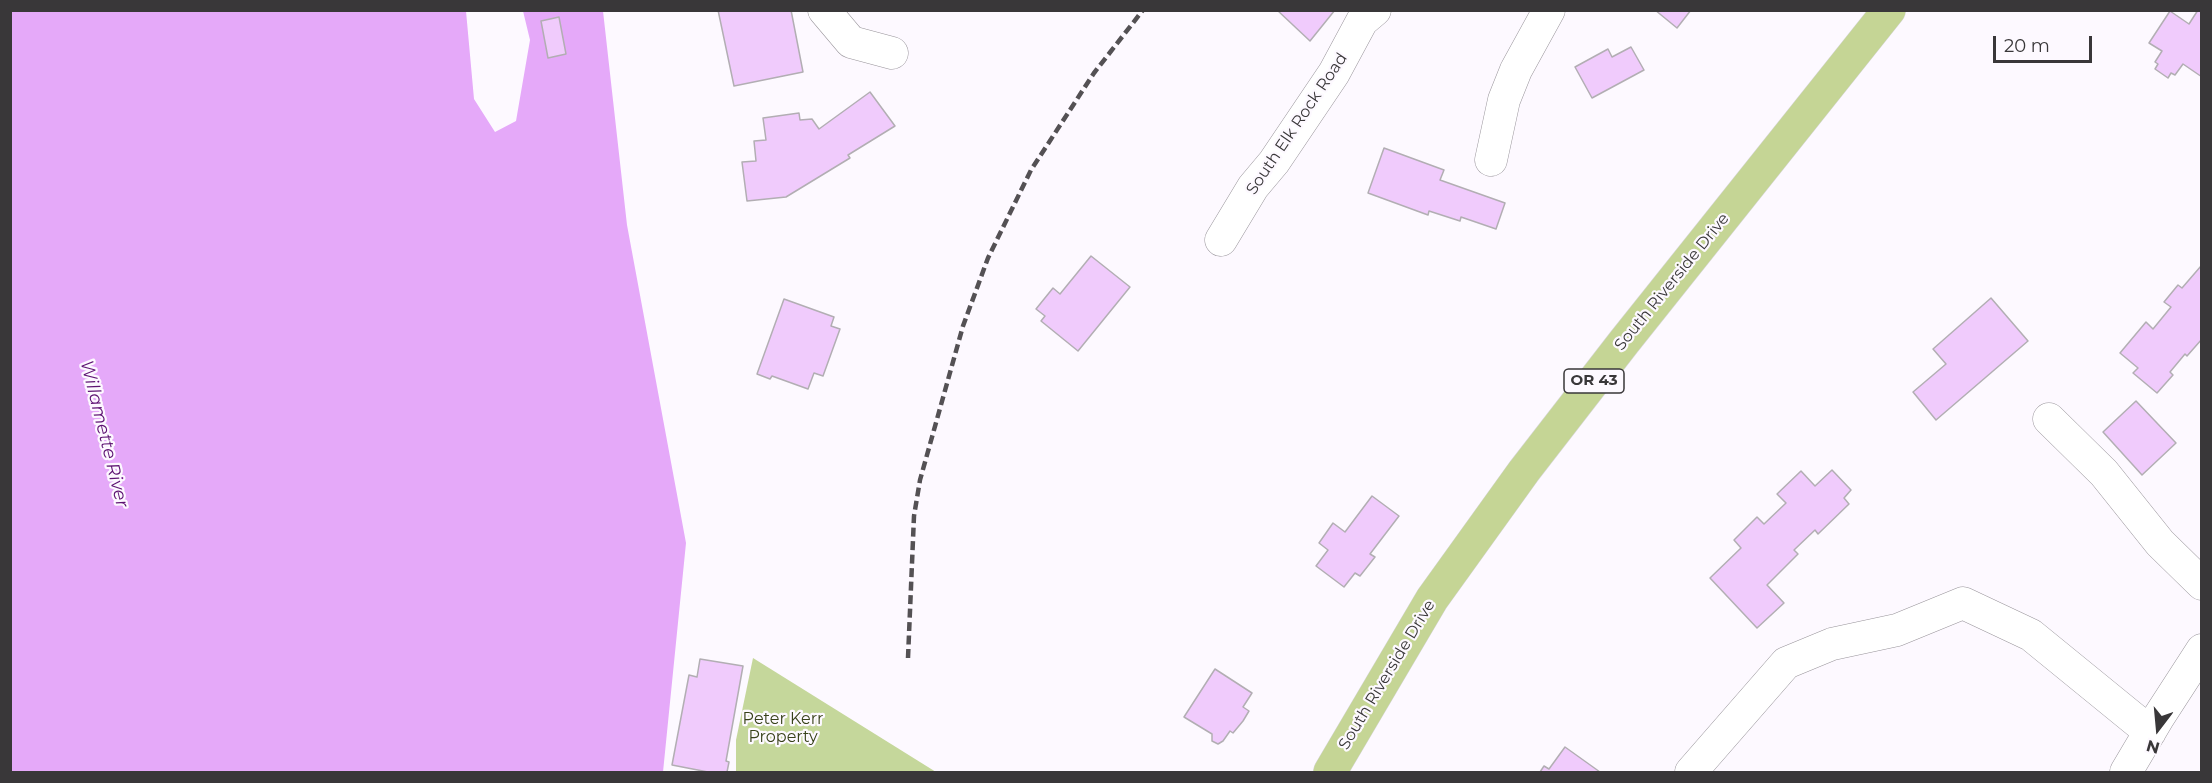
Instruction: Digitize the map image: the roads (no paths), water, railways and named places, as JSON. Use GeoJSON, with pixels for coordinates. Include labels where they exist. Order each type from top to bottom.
{"type":"FeatureCollection","features":[{"type":"Feature","properties":{"kind":"main road","name":"South Riverside Drive"},"geometry":{"type":"LineString","coordinates":[[1330,772],[1432,599],[1524,471],[1889,10]]}},
{"type":"Feature","properties":{"kind":"street"},"geometry":{"type":"LineString","coordinates":[[824,10],[851,42],[892,53]]}},
{"type":"Feature","properties":{"kind":"street","name":"South Elk Rock Road"},"geometry":{"type":"LineString","coordinates":[[1221,240],[1254,187],[1274,162],[1334,73],[1362,21],[1375,10]]}},
{"type":"Feature","properties":{"kind":"street"},"geometry":{"type":"LineString","coordinates":[[1491,160],[1504,100],[1516,70],[1549,10]]}},
{"type":"Feature","properties":{"kind":"street"},"geometry":{"type":"LineString","coordinates":[[2049,419],[2103,473],[2160,543],[2202,584]]}},
{"type":"Feature","properties":{"kind":"street"},"geometry":{"type":"LineString","coordinates":[[1690,772],[1786,663],[1832,644],[1897,630],[1963,603],[2031,635],[2150,732]]}},
{"type":"Feature","properties":{"kind":"street"},"geometry":{"type":"LineString","coordinates":[[2126,772],[2202,650]]}},
{"type":"Feature","properties":{"kind":"water","name":"Willamette River"},"geometry":{"type":"Polygon","coordinates":[[[10,11],[466,11],[474,99],[495,132],[516,121],[530,40],[523,11],[603,11],[627,225],[686,543],[663,772],[11,772],[10,11]]]}},
{"type":"Feature","properties":{"kind":"railway"},"geometry":{"type":"LineString","coordinates":[[908,658],[914,516],[920,480],[963,326],[988,258],[1031,170],[1094,73],[1143,10]]}},
{"type":"Feature","properties":{"kind":"park label","name":"Peter Kerr Property"},"geometry":{"type":"Point","coordinates":[783,728]}}]}
